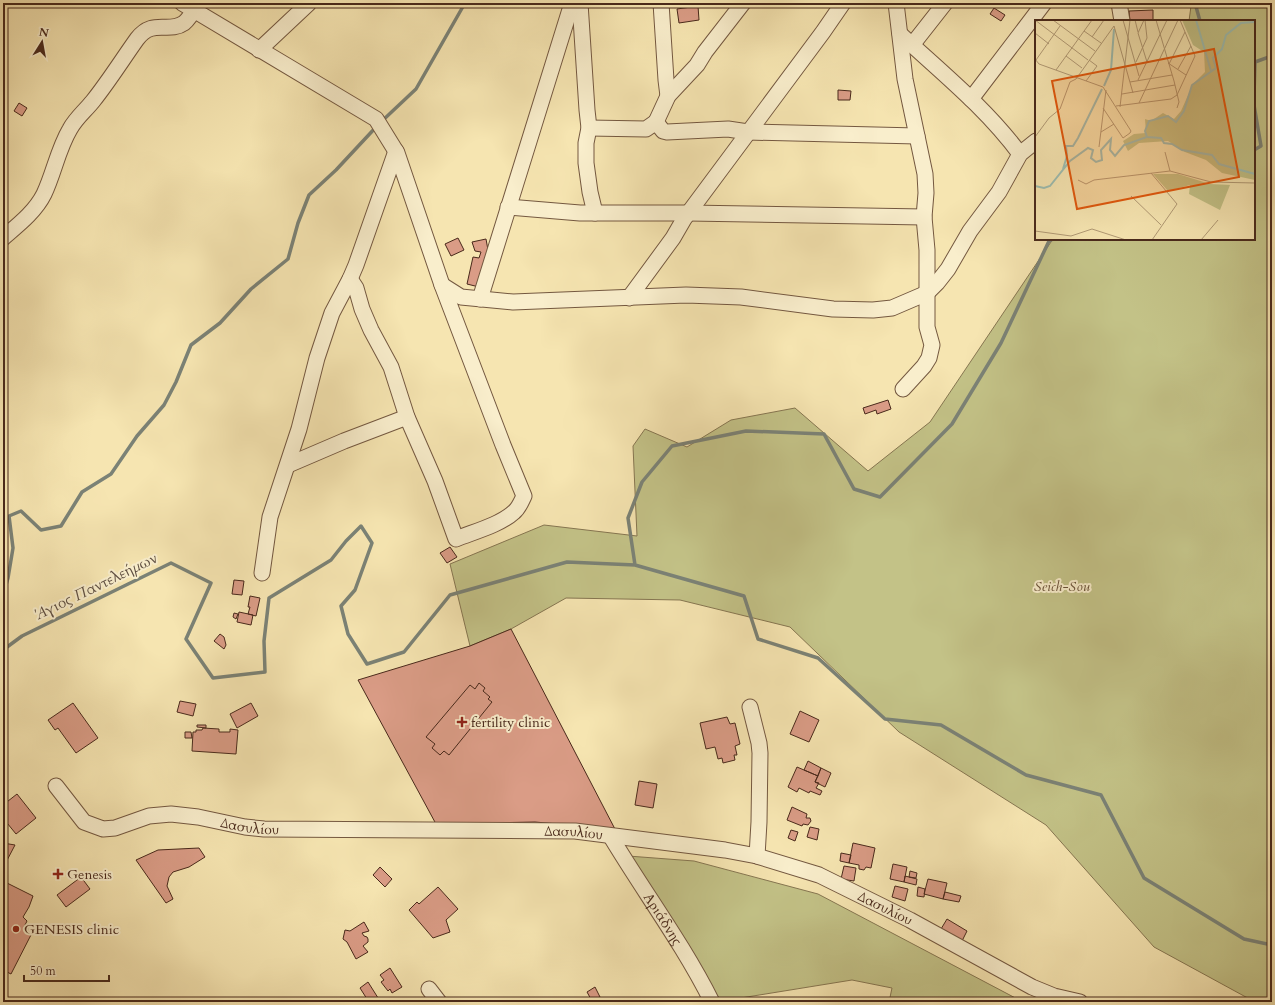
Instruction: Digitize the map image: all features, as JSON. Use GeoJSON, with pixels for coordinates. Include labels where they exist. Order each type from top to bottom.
{"type":"FeatureCollection","features":[{"type":"Feature","properties":{"kind":"street"},"geometry":{"type":"LineString","coordinates":[[258,50],[309,3]]}},
{"type":"Feature","properties":{"kind":"street"},"geometry":{"type":"LineString","coordinates":[[480,299],[572,3]]}},
{"type":"Feature","properties":{"kind":"street"},"geometry":{"type":"LineString","coordinates":[[580,3],[587,110],[590,128],[586,143],[586,163],[595,214]]}},
{"type":"Feature","properties":{"kind":"street"},"geometry":{"type":"LineString","coordinates":[[661,3],[664,66],[668,96]]}},
{"type":"Feature","properties":{"kind":"street"},"geometry":{"type":"LineString","coordinates":[[590,128],[646,129],[656,122],[668,96],[697,65],[705,52],[743,3]]}},
{"type":"Feature","properties":{"kind":"street"},"geometry":{"type":"LineString","coordinates":[[629,298],[669,243],[688,213],[843,3]]}},
{"type":"Feature","properties":{"kind":"street"},"geometry":{"type":"LineString","coordinates":[[896,3],[905,79],[923,162],[926,183],[924,217],[927,250],[927,327],[931,340],[931,352],[924,366],[903,389]]}},
{"type":"Feature","properties":{"kind":"street"},"geometry":{"type":"LineString","coordinates":[[912,45],[945,3]]}},
{"type":"Feature","properties":{"kind":"street"},"geometry":{"type":"LineString","coordinates":[[971,99],[1044,3]]}},
{"type":"Feature","properties":{"kind":"street"},"geometry":{"type":"LineString","coordinates":[[1119,3],[1122,20]]}},
{"type":"Feature","properties":{"kind":"street"},"geometry":{"type":"LineString","coordinates":[[3,238],[22,221],[38,203],[48,184],[70,128],[92,102],[139,37],[151,28],[177,26],[183,23],[191,6],[258,50],[376,119],[396,150],[442,285],[524,496],[519,507],[514,513],[506,518],[456,539],[435,481],[407,417],[391,368],[368,325],[356,288],[350,279]]}},
{"type":"Feature","properties":{"kind":"street"},"geometry":{"type":"LineString","coordinates":[[900,34],[971,99],[1007,137],[1020,154]]}},
{"type":"Feature","properties":{"kind":"street"},"geometry":{"type":"LineString","coordinates":[[656,122],[664,131],[667,132],[728,129],[748,132],[917,136]]}},
{"type":"Feature","properties":{"kind":"street"},"geometry":{"type":"LineString","coordinates":[[442,285],[461,297],[513,302],[686,295],[729,296],[828,309],[873,310],[892,308],[927,293],[937,283],[948,269],[970,231],[999,192],[1020,154],[1035,142]]}},
{"type":"Feature","properties":{"kind":"street"},"geometry":{"type":"LineString","coordinates":[[262,573],[270,517],[299,429],[319,351],[332,313],[350,279],[372,222],[396,150]]}},
{"type":"Feature","properties":{"kind":"street"},"geometry":{"type":"LineString","coordinates":[[508,207],[595,214],[688,213],[924,217]]}},
{"type":"Feature","properties":{"kind":"street"},"geometry":{"type":"LineString","coordinates":[[288,465],[344,441],[407,417]]}},
{"type":"Feature","properties":{"kind":"street"},"geometry":{"type":"LineString","coordinates":[[750,708],[760,753],[759,822],[756,856]]}},
{"type":"Feature","properties":{"kind":"street","name":"Δασυλίου"},"geometry":{"type":"LineString","coordinates":[[56,786],[84,822],[106,829],[115,828],[149,816],[171,814],[198,817],[259,829],[575,831],[612,837],[725,850],[756,856],[819,875],[968,951],[1032,987],[1054,996],[1080,1002]]}},
{"type":"Feature","properties":{"kind":"street","name":"Αριάδνης"},"geometry":{"type":"LineString","coordinates":[[612,837],[626,862],[679,942],[712,1002]]}},
{"type":"Feature","properties":{"kind":"street"},"geometry":{"type":"LineString","coordinates":[[430,990],[439,1002]]}},
{"type":"Feature","properties":{"kind":"green space","name":"Seich-Sou"},"geometry":{"type":"Polygon","coordinates":[[[1188,3],[1272,3],[1272,1002],[1255,1002],[1154,947],[1046,825],[899,732],[790,627],[680,600],[566,598],[511,629],[470,646],[450,564],[544,525],[637,536],[633,446],[645,429],[687,447],[731,420],[795,408],[868,471],[930,422],[1052,240],[1255,240],[1255,20],[1189,20],[1191,6],[1188,3]]]}},
{"type":"Feature","properties":{"kind":"green space"},"geometry":{"type":"Polygon","coordinates":[[[628,856],[694,861],[818,894],[1023,1002],[889,1002],[892,988],[852,980],[716,1002],[628,856]]]}},
{"type":"Feature","properties":{"kind":"building"},"geometry":{"type":"Polygon","coordinates":[[[698,6],[699,20],[679,23],[677,9],[698,6]]]}},
{"type":"Feature","properties":{"kind":"building"},"geometry":{"type":"Polygon","coordinates":[[[994,8],[1005,15],[1001,21],[990,14],[994,8]]]}},
{"type":"Feature","properties":{"kind":"building"},"geometry":{"type":"Polygon","coordinates":[[[1153,10],[1153,20],[1130,20],[1129,11],[1153,10]]]}},
{"type":"Feature","properties":{"kind":"building"},"geometry":{"type":"Polygon","coordinates":[[[838,90],[851,91],[850,100],[838,100],[838,90]]]}},
{"type":"Feature","properties":{"kind":"building"},"geometry":{"type":"Polygon","coordinates":[[[19,103],[27,108],[22,116],[14,111],[19,103]]]}},
{"type":"Feature","properties":{"kind":"building"},"geometry":{"type":"Polygon","coordinates":[[[458,238],[464,250],[451,256],[445,244],[458,238]]]}},
{"type":"Feature","properties":{"kind":"building"},"geometry":{"type":"Polygon","coordinates":[[[486,239],[488,250],[479,287],[467,284],[473,257],[479,258],[481,252],[475,251],[472,242],[486,239]]]}},
{"type":"Feature","properties":{"kind":"building"},"geometry":{"type":"Polygon","coordinates":[[[888,400],[891,409],[877,414],[876,410],[865,414],[863,408],[888,400]]]}},
{"type":"Feature","properties":{"kind":"building"},"geometry":{"type":"Polygon","coordinates":[[[450,547],[457,557],[447,563],[440,553],[450,547]]]}},
{"type":"Feature","properties":{"kind":"building"},"geometry":{"type":"Polygon","coordinates":[[[234,580],[244,581],[242,595],[232,594],[234,580]]]}},
{"type":"Feature","properties":{"kind":"building"},"geometry":{"type":"Polygon","coordinates":[[[250,596],[260,598],[256,616],[248,614],[250,607],[248,607],[250,596]]]}},
{"type":"Feature","properties":{"kind":"building"},"geometry":{"type":"Polygon","coordinates":[[[239,612],[253,615],[251,625],[237,622],[239,612]]]}},
{"type":"Feature","properties":{"kind":"building"},"geometry":{"type":"Polygon","coordinates":[[[234,613],[238,614],[236,619],[233,617],[234,613]]]}},
{"type":"Feature","properties":{"kind":"building"},"geometry":{"type":"Polygon","coordinates":[[[511,629],[616,831],[535,822],[436,824],[358,680],[470,646],[511,629]]]}},
{"type":"Feature","properties":{"kind":"building"},"geometry":{"type":"Polygon","coordinates":[[[220,634],[224,637],[226,645],[224,649],[214,641],[220,634]]]}},
{"type":"Feature","properties":{"kind":"building"},"geometry":{"type":"Polygon","coordinates":[[[479,683],[485,688],[483,691],[490,697],[488,699],[492,702],[449,755],[444,751],[440,755],[432,748],[435,744],[426,737],[470,685],[475,689],[479,683]]]}},
{"type":"Feature","properties":{"kind":"building"},"geometry":{"type":"Polygon","coordinates":[[[180,701],[196,704],[193,716],[177,712],[180,701]]]}},
{"type":"Feature","properties":{"kind":"building"},"geometry":{"type":"Polygon","coordinates":[[[73,703],[98,738],[76,753],[58,728],[55,730],[48,720],[73,703]]]}},
{"type":"Feature","properties":{"kind":"building"},"geometry":{"type":"Polygon","coordinates":[[[251,703],[258,716],[237,728],[230,714],[251,703]]]}},
{"type":"Feature","properties":{"kind":"building"},"geometry":{"type":"Polygon","coordinates":[[[800,711],[819,720],[809,742],[790,734],[800,711]]]}},
{"type":"Feature","properties":{"kind":"building"},"geometry":{"type":"Polygon","coordinates":[[[727,717],[730,724],[735,723],[740,744],[735,746],[737,755],[734,755],[735,760],[723,763],[722,758],[718,759],[715,747],[706,749],[700,723],[727,717]]]}},
{"type":"Feature","properties":{"kind":"building"},"geometry":{"type":"Polygon","coordinates":[[[197,725],[206,725],[206,728],[197,727],[197,725]]]}},
{"type":"Feature","properties":{"kind":"building"},"geometry":{"type":"Polygon","coordinates":[[[203,728],[219,729],[219,732],[230,732],[230,729],[238,730],[236,754],[192,751],[193,732],[196,732],[196,730],[202,730],[203,728]]]}},
{"type":"Feature","properties":{"kind":"building"},"geometry":{"type":"Polygon","coordinates":[[[185,732],[191,732],[192,738],[185,738],[185,732]]]}},
{"type":"Feature","properties":{"kind":"building"},"geometry":{"type":"Polygon","coordinates":[[[808,761],[821,768],[818,776],[804,770],[808,761]]]}},
{"type":"Feature","properties":{"kind":"building"},"geometry":{"type":"Polygon","coordinates":[[[797,767],[818,776],[815,782],[819,783],[816,788],[822,791],[820,795],[810,791],[809,793],[799,788],[797,792],[788,787],[797,767]]]}},
{"type":"Feature","properties":{"kind":"building"},"geometry":{"type":"Polygon","coordinates":[[[821,768],[831,773],[825,787],[815,782],[821,768]]]}},
{"type":"Feature","properties":{"kind":"building"},"geometry":{"type":"Polygon","coordinates":[[[639,781],[657,784],[653,808],[635,805],[639,781]]]}},
{"type":"Feature","properties":{"kind":"building"},"geometry":{"type":"Polygon","coordinates":[[[17,794],[36,818],[16,834],[3,818],[3,805],[17,794]]]}},
{"type":"Feature","properties":{"kind":"building"},"geometry":{"type":"Polygon","coordinates":[[[792,807],[807,814],[806,818],[810,818],[811,821],[808,825],[803,824],[802,826],[787,820],[792,807]]]}},
{"type":"Feature","properties":{"kind":"building"},"geometry":{"type":"Polygon","coordinates":[[[810,827],[819,829],[817,840],[807,837],[810,827]]]}},
{"type":"Feature","properties":{"kind":"building"},"geometry":{"type":"Polygon","coordinates":[[[791,830],[798,832],[795,841],[788,838],[791,830]]]}},
{"type":"Feature","properties":{"kind":"building"},"geometry":{"type":"Polygon","coordinates":[[[3,843],[15,845],[3,868],[3,843]]]}},
{"type":"Feature","properties":{"kind":"building"},"geometry":{"type":"Polygon","coordinates":[[[853,843],[875,848],[871,868],[866,867],[864,870],[859,869],[859,865],[849,863],[853,843]]]}},
{"type":"Feature","properties":{"kind":"building"},"geometry":{"type":"Polygon","coordinates":[[[199,848],[205,857],[189,867],[173,872],[169,877],[167,886],[173,899],[166,903],[136,860],[158,850],[199,848]]]}},
{"type":"Feature","properties":{"kind":"building"},"geometry":{"type":"Polygon","coordinates":[[[841,853],[851,855],[849,863],[840,861],[841,853]]]}},
{"type":"Feature","properties":{"kind":"building"},"geometry":{"type":"Polygon","coordinates":[[[893,864],[907,867],[904,882],[890,879],[893,864]]]}},
{"type":"Feature","properties":{"kind":"building"},"geometry":{"type":"Polygon","coordinates":[[[844,866],[856,868],[854,881],[841,879],[844,866]]]}},
{"type":"Feature","properties":{"kind":"building"},"geometry":{"type":"Polygon","coordinates":[[[380,867],[392,879],[385,887],[373,875],[380,867]]]}},
{"type":"Feature","properties":{"kind":"building"},"geometry":{"type":"Polygon","coordinates":[[[910,871],[917,873],[916,878],[909,877],[910,871]]]}},
{"type":"Feature","properties":{"kind":"building"},"geometry":{"type":"Polygon","coordinates":[[[905,876],[917,879],[916,885],[904,882],[905,876]]]}},
{"type":"Feature","properties":{"kind":"building"},"geometry":{"type":"Polygon","coordinates":[[[81,877],[90,889],[66,907],[57,895],[81,877]]]}},
{"type":"Feature","properties":{"kind":"building"},"geometry":{"type":"Polygon","coordinates":[[[928,879],[947,883],[943,899],[924,894],[928,879]]]}},
{"type":"Feature","properties":{"kind":"building","name":"GENESIS clinic"},"geometry":{"type":"Polygon","coordinates":[[[3,881],[33,896],[23,917],[27,921],[24,927],[33,931],[11,974],[3,970],[3,881]]]}},
{"type":"Feature","properties":{"kind":"building"},"geometry":{"type":"Polygon","coordinates":[[[895,886],[908,889],[905,901],[892,897],[895,886]]]}},
{"type":"Feature","properties":{"kind":"building"},"geometry":{"type":"Polygon","coordinates":[[[438,887],[458,909],[446,920],[450,932],[433,938],[409,910],[417,902],[419,904],[438,887]]]}},
{"type":"Feature","properties":{"kind":"building"},"geometry":{"type":"Polygon","coordinates":[[[918,887],[925,889],[924,897],[917,896],[918,887]]]}},
{"type":"Feature","properties":{"kind":"building"},"geometry":{"type":"Polygon","coordinates":[[[945,892],[961,896],[959,902],[943,899],[945,892]]]}},
{"type":"Feature","properties":{"kind":"building"},"geometry":{"type":"Polygon","coordinates":[[[947,919],[967,931],[962,941],[941,929],[947,919]]]}},
{"type":"Feature","properties":{"kind":"building"},"geometry":{"type":"Polygon","coordinates":[[[364,922],[369,931],[362,933],[368,939],[368,942],[363,946],[368,952],[356,959],[347,942],[343,939],[345,930],[350,931],[364,922]]]}},
{"type":"Feature","properties":{"kind":"building"},"geometry":{"type":"Polygon","coordinates":[[[390,968],[402,987],[392,993],[390,989],[388,991],[381,982],[384,980],[380,975],[390,968]]]}},
{"type":"Feature","properties":{"kind":"building"},"geometry":{"type":"Polygon","coordinates":[[[368,982],[380,1001],[379,1002],[362,1002],[367,999],[360,988],[368,982]]]}},
{"type":"Feature","properties":{"kind":"building"},"geometry":{"type":"Polygon","coordinates":[[[595,987],[600,997],[592,1001],[587,992],[595,987]]]}},
{"type":"Feature","properties":{"kind":"waterway"},"geometry":{"type":"LineString","coordinates":[[382,121],[416,89],[465,3]]}},
{"type":"Feature","properties":{"kind":"waterway"},"geometry":{"type":"LineString","coordinates":[[1195,3],[1200,20]]}},
{"type":"Feature","properties":{"kind":"waterway","name":"Άγιος Παντελεήμων"},"geometry":{"type":"LineString","coordinates":[[1255,62],[1272,56]]}},
{"type":"Feature","properties":{"kind":"waterway","name":"Άγιος Παντελεήμων"},"geometry":{"type":"LineString","coordinates":[[1255,111],[1261,146],[1255,149]]}},
{"type":"Feature","properties":{"kind":"waterway"},"geometry":{"type":"LineString","coordinates":[[3,595],[8,578],[13,548],[9,516],[21,511],[41,530],[61,526],[82,492],[111,474],[137,436],[164,405],[176,382],[191,345],[220,323],[251,289],[288,259],[298,223],[309,195],[336,170],[377,126]]}},
{"type":"Feature","properties":{"kind":"waterway","name":"Άγιος Παντελεήμων"},"geometry":{"type":"LineString","coordinates":[[3,650],[22,636],[171,563],[211,583],[186,639],[213,678],[265,672],[264,641],[269,598],[331,560],[346,541],[361,526],[372,543],[355,590],[341,606],[348,634],[367,664],[404,652],[450,595],[567,562],[635,565],[628,518],[642,482],[672,446],[746,431],[824,434],[854,489],[880,497],[952,424],[1001,343],[1049,241],[1051,240]]}},
{"type":"Feature","properties":{"kind":"waterway"},"geometry":{"type":"LineString","coordinates":[[635,565],[744,596],[758,639],[818,658],[885,719],[941,725],[1026,775],[1101,795],[1144,878],[1244,939],[1272,945]]}},
{"type":"Feature","properties":{"kind":"place","name":"fertility clinic"},"geometry":{"type":"Point","coordinates":[462,722]}},
{"type":"Feature","properties":{"kind":"place","name":"Genesis"},"geometry":{"type":"Point","coordinates":[58,874]}},
{"type":"Feature","properties":{"kind":"place","name":"GENESIS clinic"},"geometry":{"type":"Point","coordinates":[16,929]}}]}
